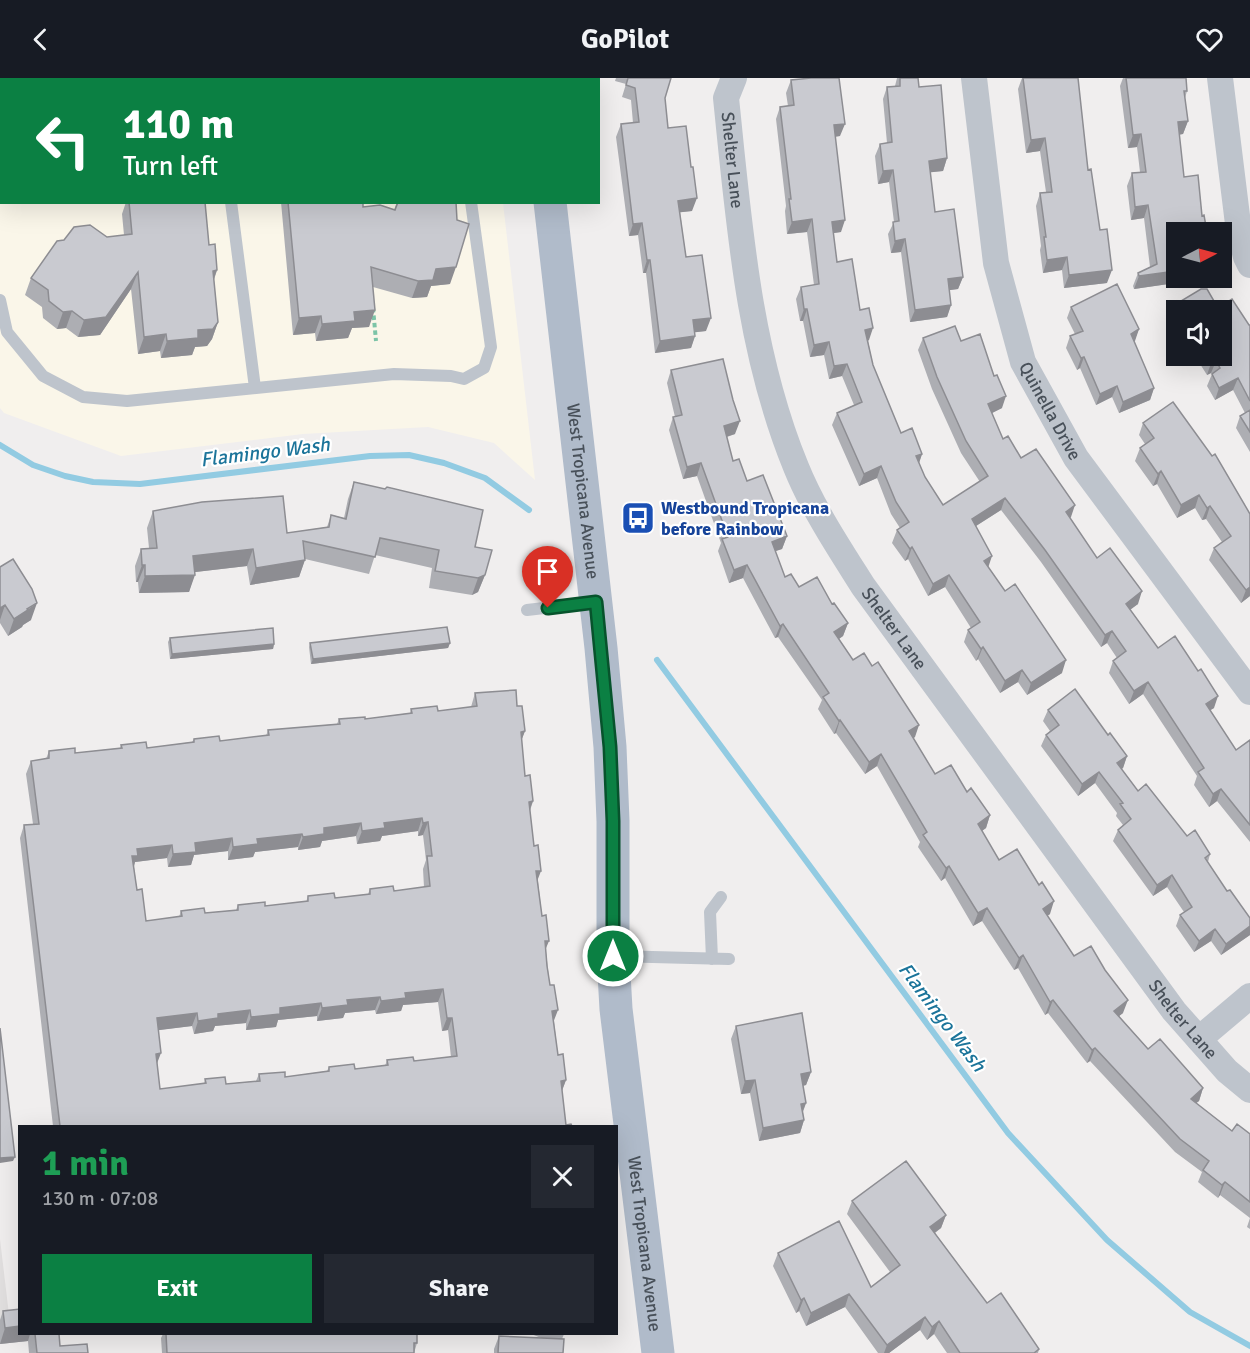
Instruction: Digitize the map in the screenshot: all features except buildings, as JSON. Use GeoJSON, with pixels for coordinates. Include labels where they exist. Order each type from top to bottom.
{"type":"FeatureCollection","features":[{"type":"Feature","properties":{"kind":"main road","name":"West Tropicana Avenue"},"geometry":{"type":"LineString","coordinates":[[550,204],[596,602],[610,747],[616,1009],[658,1353]]}},
{"type":"Feature","properties":{"kind":"street","name":"Quinella Drive"},"geometry":{"type":"LineString","coordinates":[[974,78],[996,264],[1023,362],[1076,458],[1250,692]]}},
{"type":"Feature","properties":{"kind":"street"},"geometry":{"type":"LineString","coordinates":[[1220,78],[1238,224],[1249,260]]}},
{"type":"Feature","properties":{"kind":"street","name":"Shelter Lane"},"geometry":{"type":"LineString","coordinates":[[733,80],[726,98],[744,267],[758,348],[776,412],[796,468],[827,529],[863,586],[1174,1011],[1227,1071],[1250,1090]]}},
{"type":"Feature","properties":{"kind":"street"},"geometry":{"type":"LineString","coordinates":[[1199,1039],[1250,996]]}},
{"type":"Feature","properties":{"kind":"lane"},"geometry":{"type":"LineString","coordinates":[[231,204],[255,388]]}},
{"type":"Feature","properties":{"kind":"lane"},"geometry":{"type":"LineString","coordinates":[[0,300],[7,332],[43,376],[83,397],[127,401],[394,374],[451,376],[464,379],[484,368],[490,346],[471,204]]}},
{"type":"Feature","properties":{"kind":"lane"},"geometry":{"type":"LineString","coordinates":[[527,610],[596,602]]}},
{"type":"Feature","properties":{"kind":"lane"},"geometry":{"type":"LineString","coordinates":[[711,959],[710,912],[721,897]]}},
{"type":"Feature","properties":{"kind":"lane"},"geometry":{"type":"LineString","coordinates":[[613,956],[729,960]]}},
{"type":"Feature","properties":{"kind":"path"},"geometry":{"type":"LineString","coordinates":[[372,299],[376,340]]}},
{"type":"Feature","properties":{"kind":"shaded area"},"geometry":{"type":"Polygon","coordinates":[[[0,204],[503,204],[535,480],[494,443],[428,427],[303,434],[121,456],[4,413],[0,408],[0,204]]]}},
{"type":"Feature","properties":{"kind":"shaded area"},"geometry":{"type":"Polygon","coordinates":[[[0,1239],[10,1323],[0,1324],[0,1239]]]}},
{"type":"Feature","properties":{"kind":"waterway","name":"Flamingo Wash"},"geometry":{"type":"LineString","coordinates":[[0,445],[33,465],[65,476],[93,482],[140,484],[370,456],[409,455],[444,463],[485,478],[529,510]]}},
{"type":"Feature","properties":{"kind":"waterway","name":"Flamingo Wash"},"geometry":{"type":"LineString","coordinates":[[657,660],[1008,1133],[1107,1240],[1190,1312],[1250,1346]]}},
{"type":"Feature","properties":{"kind":"place","name":"Westbound Tropicana before Rainbow"},"geometry":{"type":"Point","coordinates":[638,518]}},
{"type":"Feature","properties":{"kind":"route"},"geometry":{"type":"LineString","coordinates":[[548,608],[596,602],[610,747],[613,821],[613,956]]}}]}
